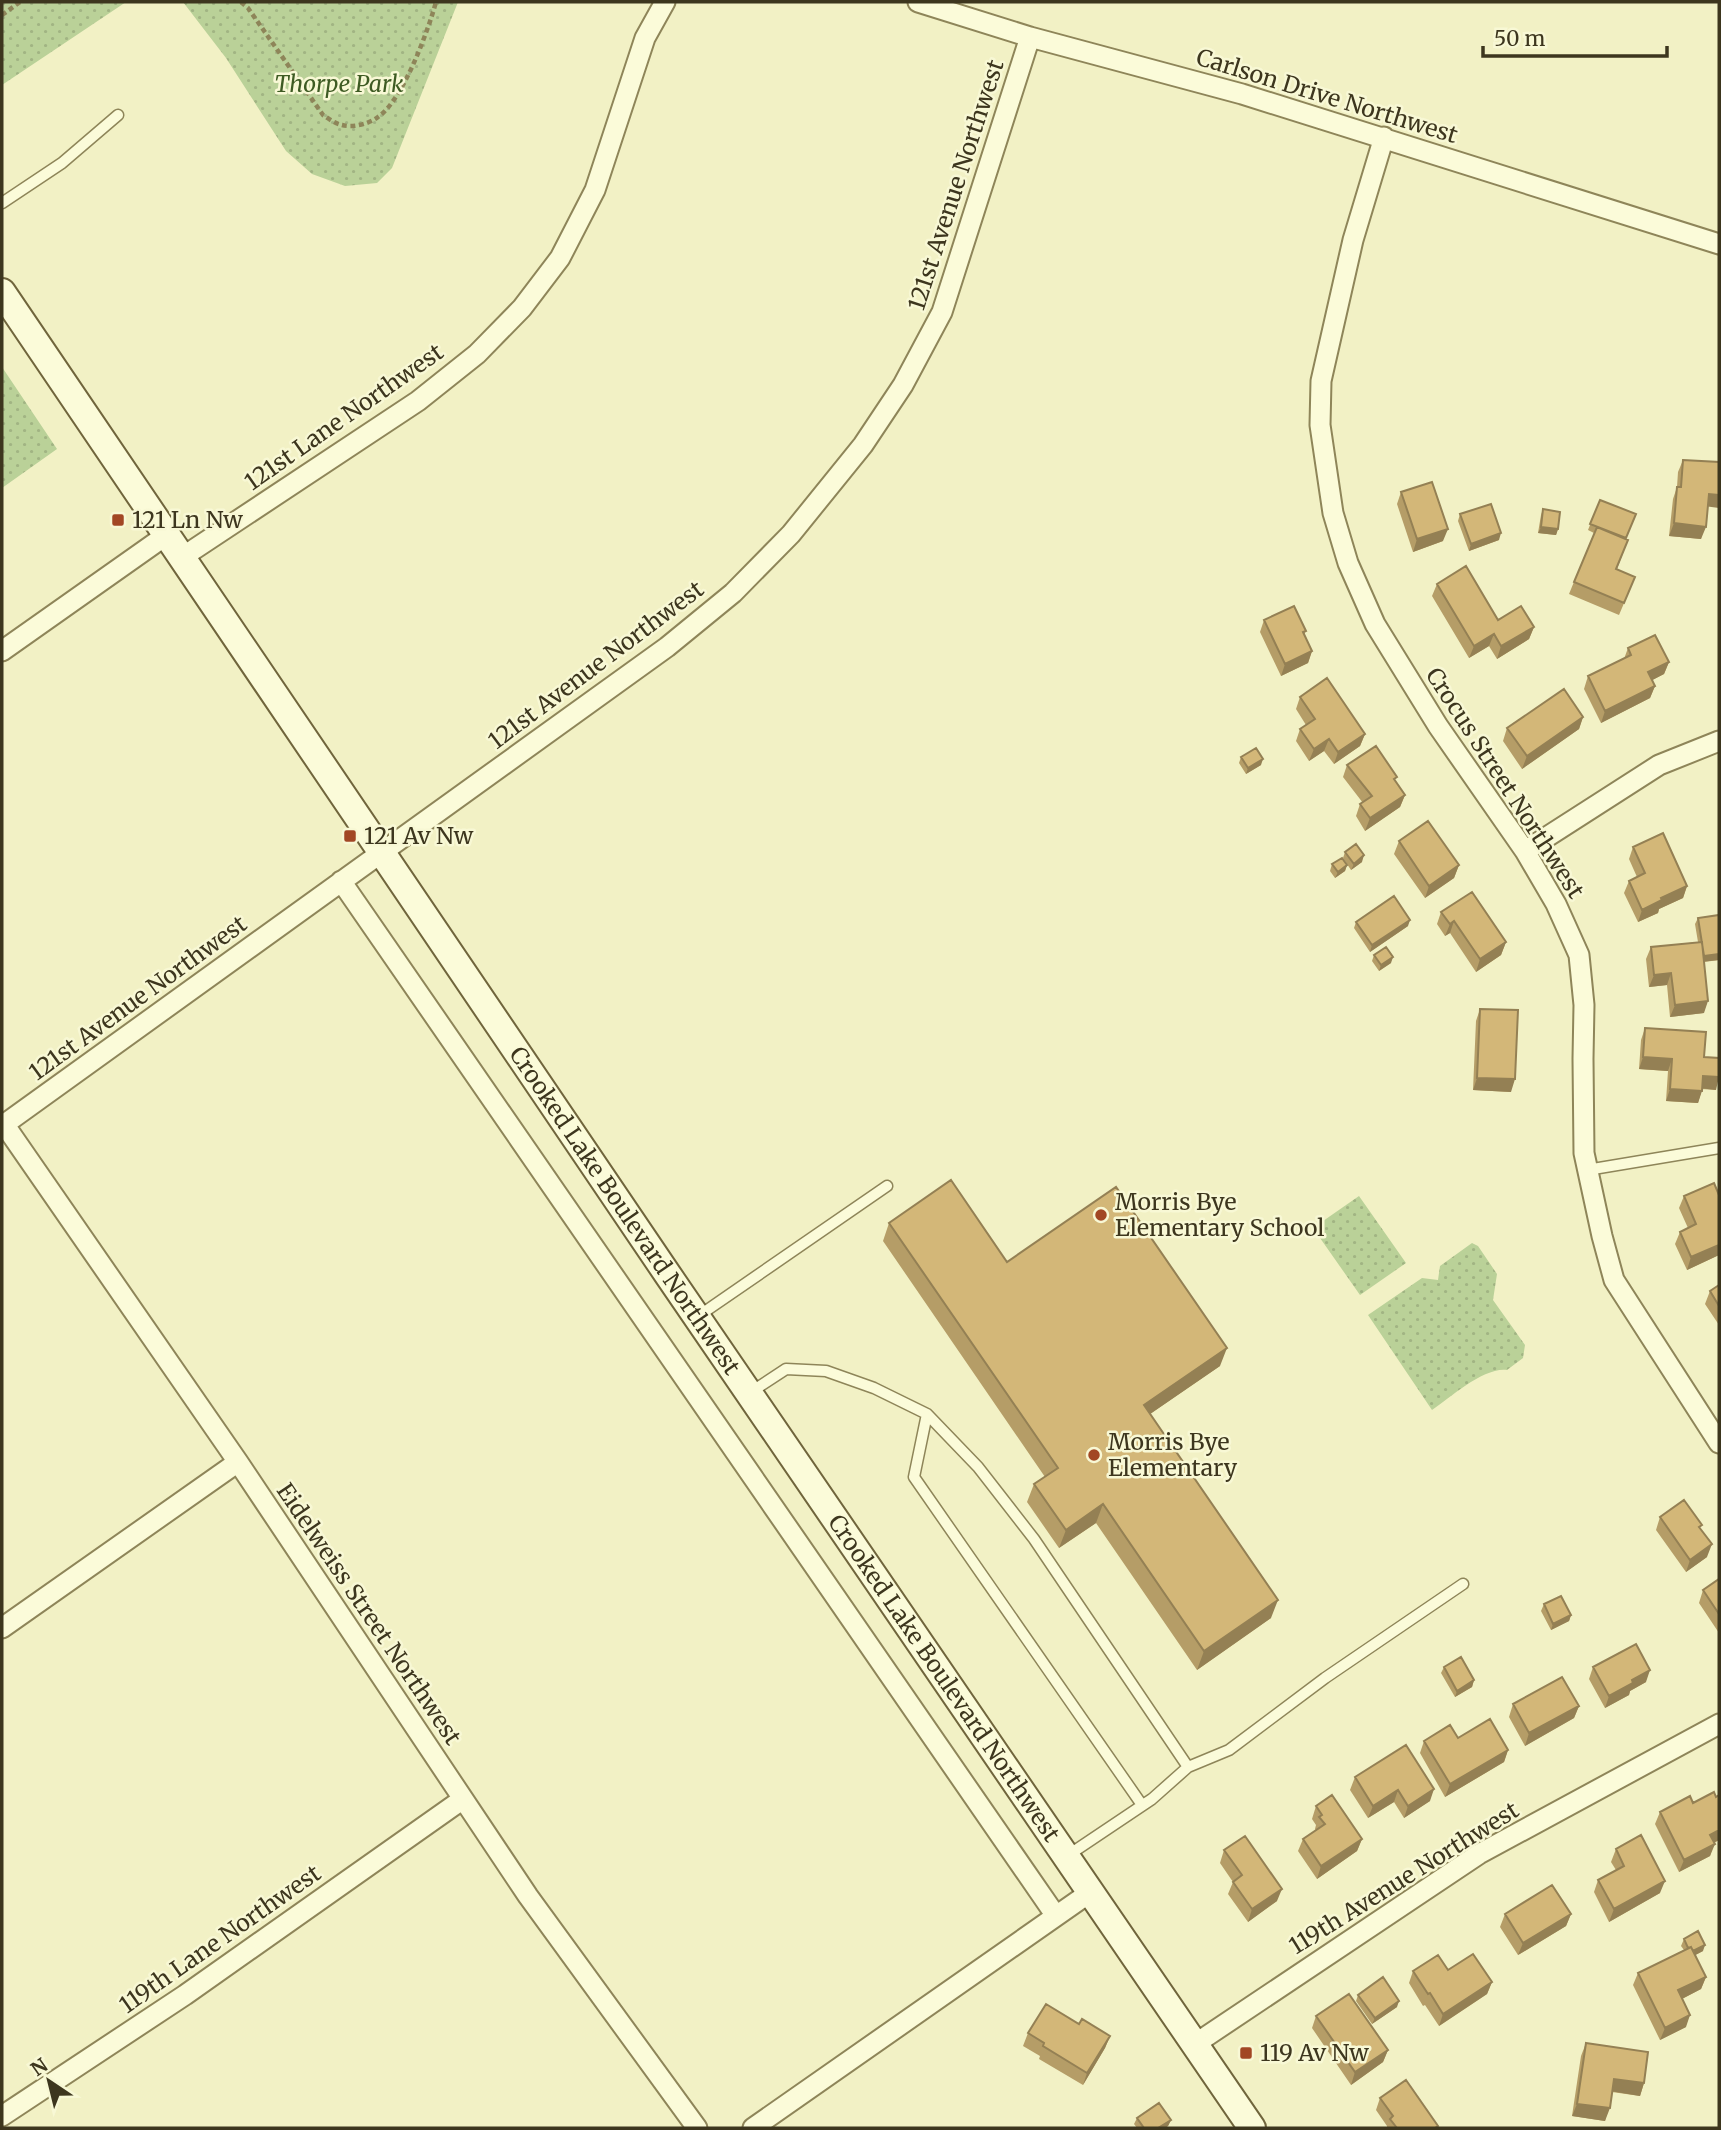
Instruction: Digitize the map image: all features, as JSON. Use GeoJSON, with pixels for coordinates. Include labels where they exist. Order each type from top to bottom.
{"type":"FeatureCollection","features":[{"type":"Feature","properties":{"kind":"street","name":"121st Lane Northwest"},"geometry":{"type":"LineString","coordinates":[[181,558],[418,401],[477,354],[522,308],[560,258],[596,190],[645,38],[665,2]]}},
{"type":"Feature","properties":{"kind":"street","name":"Carlson Drive Northwest"},"geometry":{"type":"LineString","coordinates":[[918,2],[1031,37],[1228,90],[1719,243]]}},
{"type":"Feature","properties":{"kind":"street","name":"121st Avenue Northwest"},"geometry":{"type":"LineString","coordinates":[[3,1125],[667,647],[733,593],[791,534],[863,445],[903,386],[942,312],[1031,37]]}},
{"type":"Feature","properties":{"kind":"street","name":"Crocus Street Northwest"},"geometry":{"type":"LineString","coordinates":[[1384,137],[1353,240],[1321,381],[1320,425],[1333,513],[1348,563],[1375,624],[1438,726],[1525,851],[1556,904],[1579,955],[1584,1005],[1584,1153],[1598,1224],[1614,1280],[1719,1443]]}},
{"type":"Feature","properties":{"kind":"street","name":"Crooked Lake Boulevard Northwest"},"geometry":{"type":"LineString","coordinates":[[2,292],[911,1631],[1252,2128]]}},
{"type":"Feature","properties":{"kind":"street"},"geometry":{"type":"LineString","coordinates":[[2,651],[166,536]]}},
{"type":"Feature","properties":{"kind":"street"},"geometry":{"type":"LineString","coordinates":[[1525,851],[1659,765],[1719,741]]}},
{"type":"Feature","properties":{"kind":"street"},"geometry":{"type":"LineString","coordinates":[[341,881],[1056,1916]]}},
{"type":"Feature","properties":{"kind":"street","name":"Eidelweiss Street Northwest"},"geometry":{"type":"LineString","coordinates":[[3,1125],[238,1462],[528,1896],[697,2128]]}},
{"type":"Feature","properties":{"kind":"street"},"geometry":{"type":"LineString","coordinates":[[2,1628],[238,1462]]}},
{"type":"Feature","properties":{"kind":"street","name":"119th Avenue Northwest"},"geometry":{"type":"LineString","coordinates":[[1195,2044],[1479,1854],[1719,1724]]}},
{"type":"Feature","properties":{"kind":"street","name":"119th Lane Northwest"},"geometry":{"type":"LineString","coordinates":[[2,2116],[185,1995],[463,1798]]}},
{"type":"Feature","properties":{"kind":"street"},"geometry":{"type":"LineString","coordinates":[[752,2128],[1091,1891]]}},
{"type":"Feature","properties":{"kind":"lane"},"geometry":{"type":"LineString","coordinates":[[2,203],[62,163],[118,115]]}},
{"type":"Feature","properties":{"kind":"lane"},"geometry":{"type":"LineString","coordinates":[[1587,1170],[1719,1148]]}},
{"type":"Feature","properties":{"kind":"lane"},"geometry":{"type":"LineString","coordinates":[[698,1317],[887,1186]]}},
{"type":"Feature","properties":{"kind":"lane"},"geometry":{"type":"LineString","coordinates":[[750,1392],[786,1369],[826,1371],[874,1388],[926,1414],[978,1467],[1034,1539],[1188,1767]]}},
{"type":"Feature","properties":{"kind":"lane"},"geometry":{"type":"LineString","coordinates":[[926,1414],[914,1477],[1142,1805]]}},
{"type":"Feature","properties":{"kind":"lane"},"geometry":{"type":"LineString","coordinates":[[1067,1856],[1142,1805],[1188,1767],[1230,1750],[1325,1678],[1463,1584]]}},
{"type":"Feature","properties":{"kind":"path"},"geometry":{"type":"LineString","coordinates":[[2,15],[20,2]]}},
{"type":"Feature","properties":{"kind":"path"},"geometry":{"type":"LineString","coordinates":[[241,2],[248,8],[323,115],[341,125],[358,125],[378,118],[394,99],[417,55],[436,2]]}},
{"type":"Feature","properties":{"kind":"green space"},"geometry":{"type":"Polygon","coordinates":[[[2,2],[126,2],[2,85],[2,2]]]}},
{"type":"Feature","properties":{"kind":"green space","name":"Thorpe Park"},"geometry":{"type":"Polygon","coordinates":[[[183,2],[458,2],[392,168],[377,183],[345,186],[312,174],[286,151],[226,58],[183,2]]]}},
{"type":"Feature","properties":{"kind":"green space"},"geometry":{"type":"Polygon","coordinates":[[[2,367],[57,449],[2,488],[2,367]]]}},
{"type":"Feature","properties":{"kind":"green space"},"geometry":{"type":"Polygon","coordinates":[[[1359,1196],[1406,1263],[1360,1295],[1313,1228],[1359,1196]]]}},
{"type":"Feature","properties":{"kind":"green space"},"geometry":{"type":"Polygon","coordinates":[[[1472,1243],[1478,1246],[1497,1274],[1493,1300],[1525,1345],[1523,1358],[1507,1370],[1498,1370],[1478,1378],[1432,1410],[1368,1315],[1422,1278],[1438,1280],[1440,1266],[1472,1243]]]}},
{"type":"Feature","properties":{"kind":"building"},"geometry":{"type":"Polygon","coordinates":[[[1683,460],[1719,462],[1719,495],[1709,494],[1706,527],[1674,523],[1677,487],[1681,487],[1683,460]]]}},
{"type":"Feature","properties":{"kind":"building"},"geometry":{"type":"Polygon","coordinates":[[[1432,482],[1448,529],[1417,539],[1401,492],[1432,482]]]}},
{"type":"Feature","properties":{"kind":"building"},"geometry":{"type":"Polygon","coordinates":[[[1600,500],[1636,514],[1626,538],[1590,524],[1600,500]]]}},
{"type":"Feature","properties":{"kind":"building"},"geometry":{"type":"Polygon","coordinates":[[[1491,504],[1501,533],[1471,544],[1460,514],[1491,504]]]}},
{"type":"Feature","properties":{"kind":"building"},"geometry":{"type":"Polygon","coordinates":[[[1543,509],[1560,512],[1558,529],[1541,527],[1543,509]]]}},
{"type":"Feature","properties":{"kind":"building"},"geometry":{"type":"Polygon","coordinates":[[[1597,527],[1628,540],[1616,569],[1635,577],[1624,603],[1574,582],[1597,527]]]}},
{"type":"Feature","properties":{"kind":"building"},"geometry":{"type":"Polygon","coordinates":[[[1466,566],[1498,620],[1521,606],[1534,627],[1501,646],[1494,634],[1474,646],[1437,584],[1466,566]]]}},
{"type":"Feature","properties":{"kind":"building"},"geometry":{"type":"Polygon","coordinates":[[[1294,606],[1312,651],[1285,664],[1264,620],[1294,606]]]}},
{"type":"Feature","properties":{"kind":"building"},"geometry":{"type":"Polygon","coordinates":[[[1655,635],[1669,662],[1648,672],[1655,686],[1605,711],[1588,676],[1631,655],[1628,648],[1655,635]]]}},
{"type":"Feature","properties":{"kind":"building"},"geometry":{"type":"Polygon","coordinates":[[[1327,678],[1365,734],[1338,752],[1329,739],[1314,749],[1300,729],[1315,719],[1300,697],[1327,678]]]}},
{"type":"Feature","properties":{"kind":"building"},"geometry":{"type":"Polygon","coordinates":[[[1564,689],[1583,717],[1527,756],[1507,728],[1564,689]]]}},
{"type":"Feature","properties":{"kind":"building"},"geometry":{"type":"Polygon","coordinates":[[[1376,746],[1397,777],[1394,779],[1405,795],[1370,818],[1360,804],[1372,796],[1347,765],[1376,746]]]}},
{"type":"Feature","properties":{"kind":"building"},"geometry":{"type":"Polygon","coordinates":[[[1256,748],[1263,759],[1248,768],[1241,757],[1256,748]]]}},
{"type":"Feature","properties":{"kind":"building"},"geometry":{"type":"Polygon","coordinates":[[[1428,821],[1459,865],[1429,886],[1399,841],[1428,821]]]}},
{"type":"Feature","properties":{"kind":"building"},"geometry":{"type":"Polygon","coordinates":[[[1663,833],[1687,886],[1642,910],[1629,881],[1645,873],[1633,847],[1663,833]]]}},
{"type":"Feature","properties":{"kind":"building"},"geometry":{"type":"Polygon","coordinates":[[[1356,844],[1364,855],[1354,864],[1345,852],[1356,844]]]}},
{"type":"Feature","properties":{"kind":"building"},"geometry":{"type":"Polygon","coordinates":[[[1342,858],[1347,865],[1338,872],[1332,864],[1342,858]]]}},
{"type":"Feature","properties":{"kind":"building"},"geometry":{"type":"Polygon","coordinates":[[[1472,892],[1506,942],[1480,959],[1454,921],[1450,924],[1441,912],[1472,892]]]}},
{"type":"Feature","properties":{"kind":"building"},"geometry":{"type":"Polygon","coordinates":[[[1394,896],[1410,920],[1372,945],[1356,922],[1394,896]]]}},
{"type":"Feature","properties":{"kind":"building"},"geometry":{"type":"Polygon","coordinates":[[[1719,915],[1719,954],[1704,956],[1698,918],[1719,915]]]}},
{"type":"Feature","properties":{"kind":"building"},"geometry":{"type":"Polygon","coordinates":[[[1702,942],[1708,1001],[1675,1005],[1671,973],[1654,975],[1651,947],[1702,942]]]}},
{"type":"Feature","properties":{"kind":"building"},"geometry":{"type":"Polygon","coordinates":[[[1386,947],[1393,957],[1381,965],[1374,955],[1386,947]]]}},
{"type":"Feature","properties":{"kind":"building"},"geometry":{"type":"Polygon","coordinates":[[[1480,1009],[1518,1010],[1515,1079],[1477,1078],[1480,1009]]]}},
{"type":"Feature","properties":{"kind":"building"},"geometry":{"type":"Polygon","coordinates":[[[1645,1028],[1706,1032],[1704,1057],[1719,1058],[1719,1077],[1703,1076],[1702,1091],[1670,1089],[1672,1059],[1643,1057],[1645,1028]]]}},
{"type":"Feature","properties":{"kind":"building","name":"Morris Bye Elementary"},"geometry":{"type":"Polygon","coordinates":[[[951,1180],[1007,1262],[1116,1187],[1227,1348],[1144,1405],[1278,1600],[1204,1651],[1103,1504],[1066,1530],[1034,1484],[1058,1468],[889,1223],[951,1180]]]}},
{"type":"Feature","properties":{"kind":"building"},"geometry":{"type":"Polygon","coordinates":[[[1714,1183],[1719,1195],[1719,1245],[1691,1257],[1680,1232],[1696,1224],[1684,1196],[1714,1183]]]}},
{"type":"Feature","properties":{"kind":"building"},"geometry":{"type":"Polygon","coordinates":[[[1719,1285],[1719,1306],[1710,1291],[1719,1285]]]}},
{"type":"Feature","properties":{"kind":"building"},"geometry":{"type":"Polygon","coordinates":[[[1684,1500],[1712,1544],[1690,1560],[1660,1517],[1684,1500]]]}},
{"type":"Feature","properties":{"kind":"building"},"geometry":{"type":"Polygon","coordinates":[[[1719,1579],[1719,1614],[1703,1590],[1719,1579]]]}},
{"type":"Feature","properties":{"kind":"building"},"geometry":{"type":"Polygon","coordinates":[[[1561,1596],[1571,1615],[1553,1624],[1544,1604],[1561,1596]]]}},
{"type":"Feature","properties":{"kind":"building"},"geometry":{"type":"Polygon","coordinates":[[[1636,1644],[1650,1670],[1609,1696],[1593,1667],[1636,1644]]]}},
{"type":"Feature","properties":{"kind":"building"},"geometry":{"type":"Polygon","coordinates":[[[1461,1657],[1474,1680],[1457,1691],[1444,1667],[1461,1657]]]}},
{"type":"Feature","properties":{"kind":"building"},"geometry":{"type":"Polygon","coordinates":[[[1562,1677],[1579,1706],[1529,1733],[1513,1704],[1562,1677]]]}},
{"type":"Feature","properties":{"kind":"building"},"geometry":{"type":"Polygon","coordinates":[[[1490,1719],[1508,1750],[1450,1784],[1424,1741],[1450,1725],[1458,1738],[1490,1719]]]}},
{"type":"Feature","properties":{"kind":"building"},"geometry":{"type":"Polygon","coordinates":[[[1406,1745],[1434,1789],[1408,1806],[1398,1790],[1373,1806],[1355,1777],[1406,1745]]]}},
{"type":"Feature","properties":{"kind":"building"},"geometry":{"type":"Polygon","coordinates":[[[1714,1792],[1716,1797],[1719,1795],[1719,1830],[1710,1835],[1715,1844],[1684,1860],[1660,1812],[1690,1796],[1693,1803],[1714,1792]]]}},
{"type":"Feature","properties":{"kind":"building"},"geometry":{"type":"Polygon","coordinates":[[[1332,1795],[1362,1839],[1321,1866],[1303,1839],[1325,1824],[1319,1817],[1322,1815],[1316,1806],[1332,1795]]]}},
{"type":"Feature","properties":{"kind":"building"},"geometry":{"type":"Polygon","coordinates":[[[1641,1835],[1665,1881],[1614,1909],[1598,1880],[1624,1866],[1616,1849],[1641,1835]]]}},
{"type":"Feature","properties":{"kind":"building"},"geometry":{"type":"Polygon","coordinates":[[[1245,1836],[1282,1889],[1252,1909],[1233,1882],[1242,1875],[1224,1850],[1245,1836]]]}},
{"type":"Feature","properties":{"kind":"building"},"geometry":{"type":"Polygon","coordinates":[[[1552,1885],[1571,1914],[1523,1943],[1505,1914],[1552,1885]]]}},
{"type":"Feature","properties":{"kind":"building"},"geometry":{"type":"Polygon","coordinates":[[[1698,1931],[1705,1945],[1693,1951],[1691,1947],[1688,1948],[1684,1939],[1698,1931]]]}},
{"type":"Feature","properties":{"kind":"building"},"geometry":{"type":"Polygon","coordinates":[[[1691,1947],[1706,1977],[1678,1990],[1690,2015],[1665,2028],[1638,1973],[1691,1947]]]}},
{"type":"Feature","properties":{"kind":"building"},"geometry":{"type":"Polygon","coordinates":[[[1473,1954],[1492,1982],[1443,2014],[1413,1971],[1438,1955],[1448,1970],[1473,1954]]]}},
{"type":"Feature","properties":{"kind":"building"},"geometry":{"type":"Polygon","coordinates":[[[1383,1977],[1399,2001],[1375,2018],[1358,1995],[1383,1977]]]}},
{"type":"Feature","properties":{"kind":"building"},"geometry":{"type":"Polygon","coordinates":[[[1349,1994],[1388,2050],[1355,2072],[1316,2016],[1349,1994]]]}},
{"type":"Feature","properties":{"kind":"building"},"geometry":{"type":"Polygon","coordinates":[[[1046,2004],[1079,2024],[1082,2019],[1110,2036],[1087,2073],[1043,2046],[1044,2043],[1028,2033],[1046,2004]]]}},
{"type":"Feature","properties":{"kind":"building"},"geometry":{"type":"Polygon","coordinates":[[[1586,2043],[1648,2052],[1644,2083],[1614,2079],[1610,2108],[1577,2104],[1586,2043]]]}},
{"type":"Feature","properties":{"kind":"building"},"geometry":{"type":"Polygon","coordinates":[[[1406,2080],[1438,2126],[1435,2128],[1397,2128],[1390,2119],[1393,2116],[1380,2098],[1406,2080]]]}},
{"type":"Feature","properties":{"kind":"building"},"geometry":{"type":"Polygon","coordinates":[[[1159,2103],[1171,2120],[1158,2128],[1144,2128],[1137,2118],[1159,2103]]]}},
{"type":"Feature","properties":{"kind":"place","name":"121 Ln Nw"},"geometry":{"type":"Point","coordinates":[118,520]}},
{"type":"Feature","properties":{"kind":"place","name":"121 Av Nw"},"geometry":{"type":"Point","coordinates":[350,836]}},
{"type":"Feature","properties":{"kind":"place","name":"Morris Bye Elementary School"},"geometry":{"type":"Point","coordinates":[1101,1215]}},
{"type":"Feature","properties":{"kind":"place","name":"Morris Bye Elementary"},"geometry":{"type":"Point","coordinates":[1094,1455]}},
{"type":"Feature","properties":{"kind":"place","name":"119 Av Nw"},"geometry":{"type":"Point","coordinates":[1246,2053]}}]}
